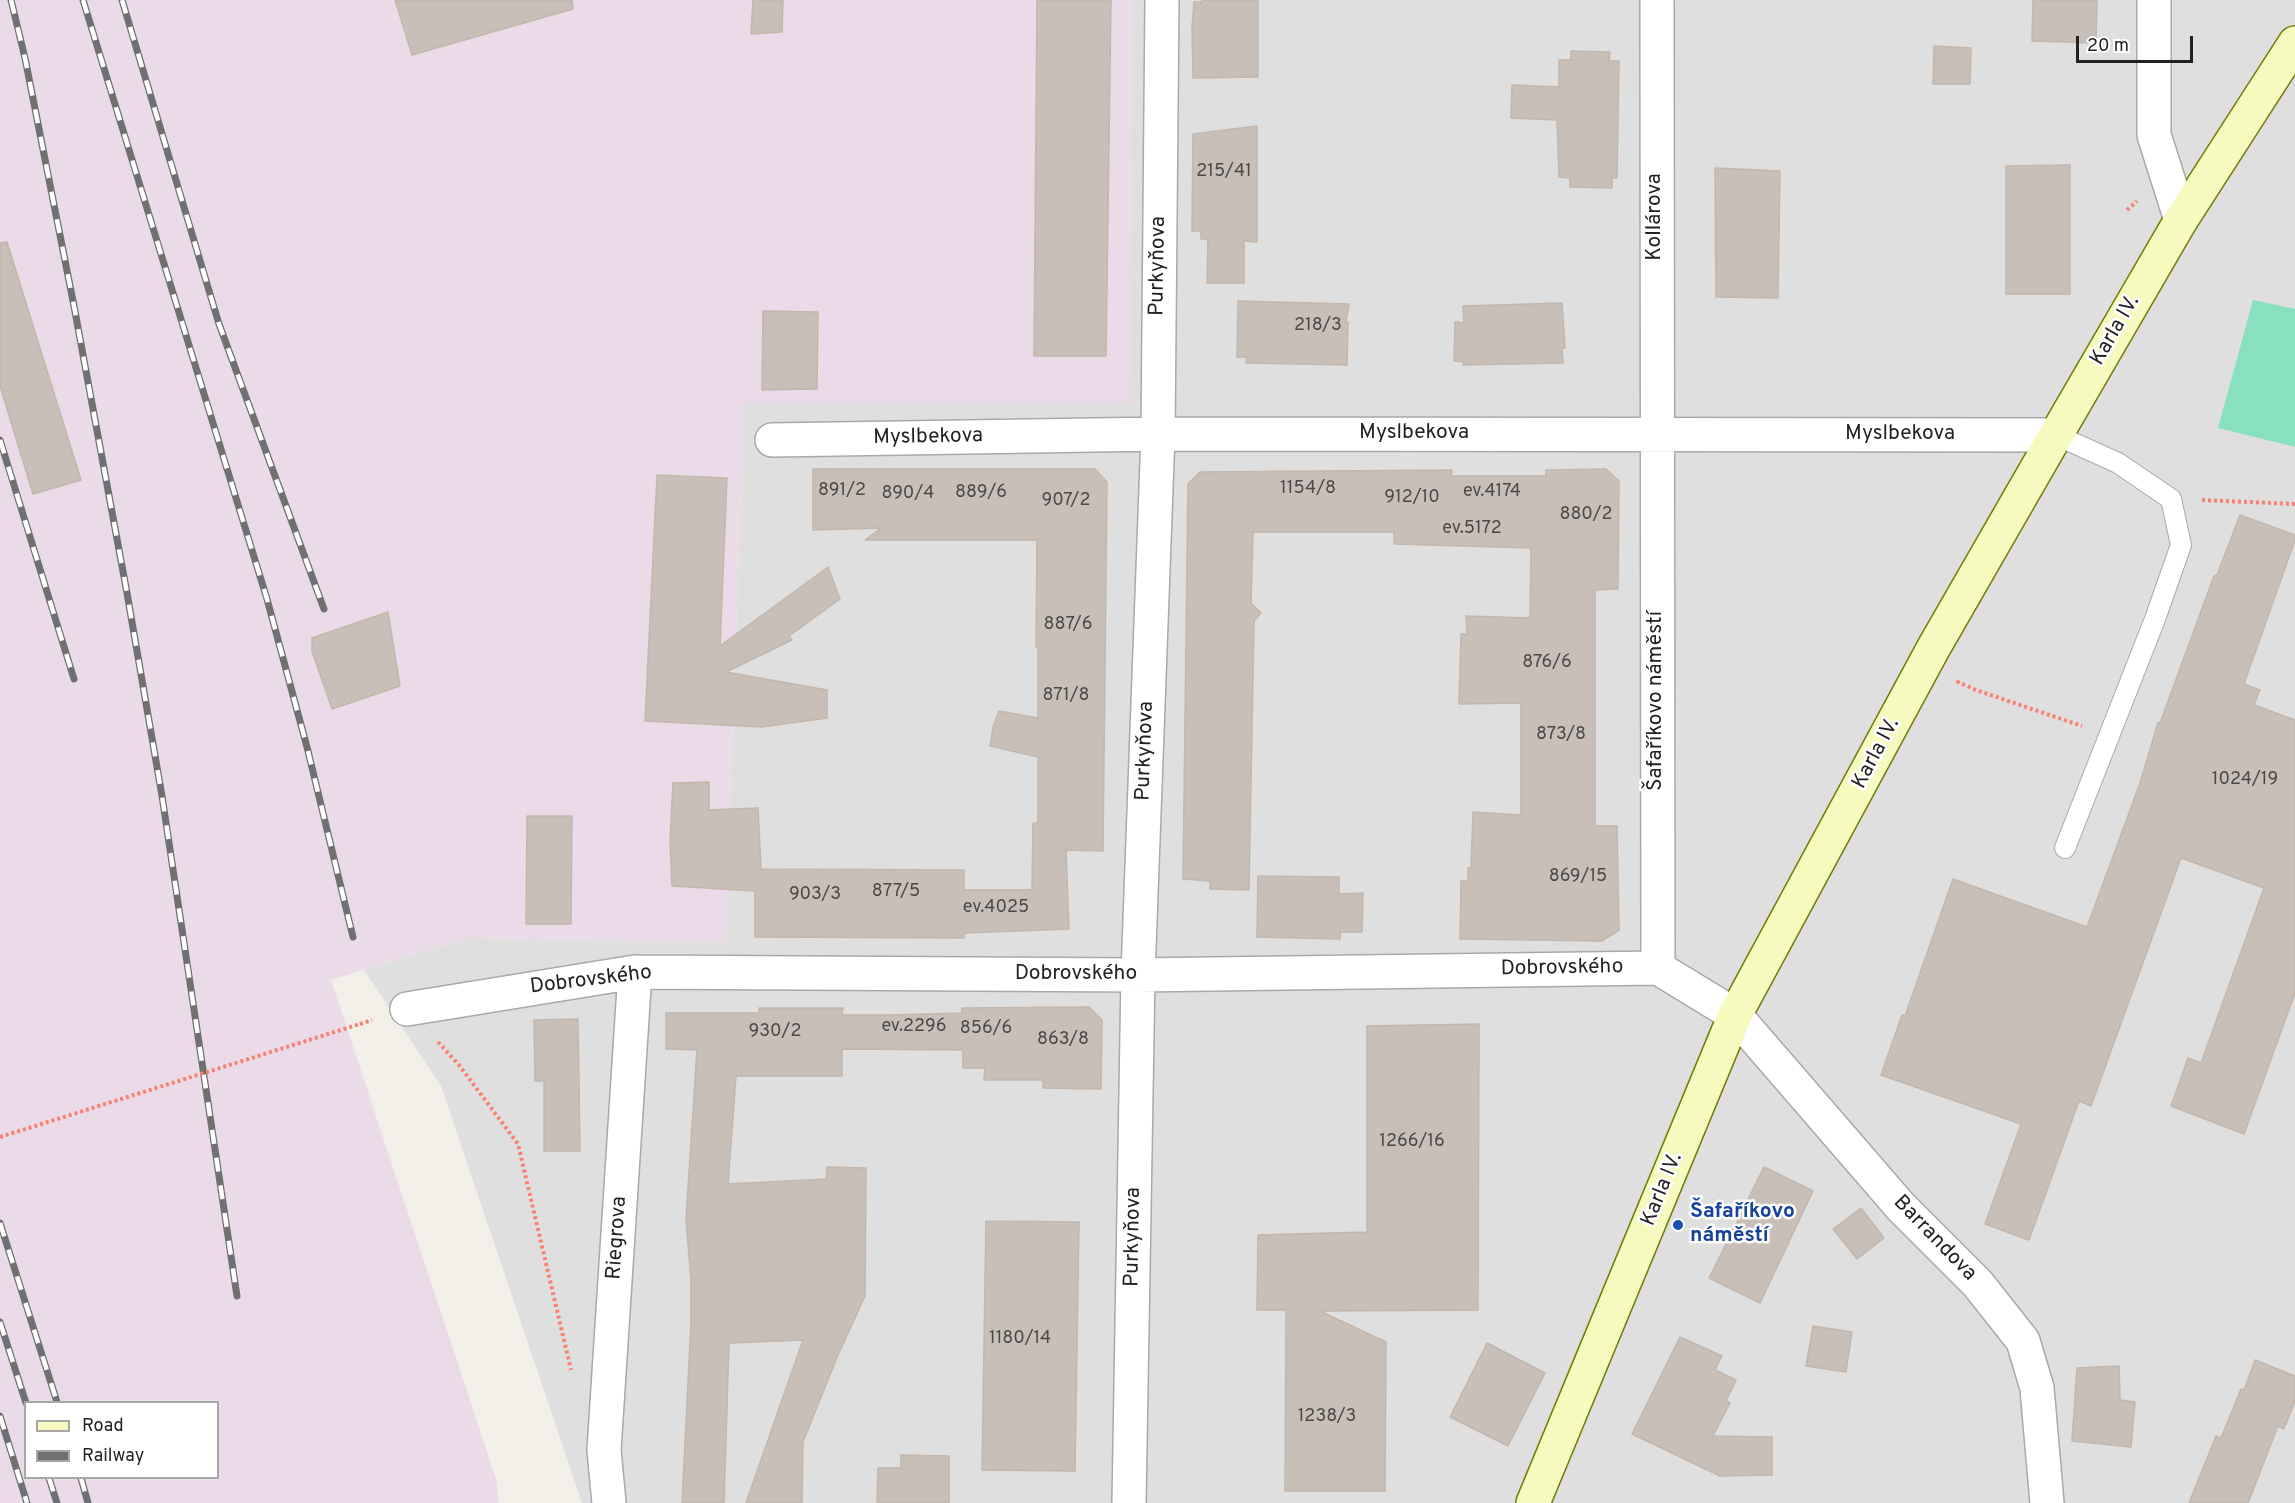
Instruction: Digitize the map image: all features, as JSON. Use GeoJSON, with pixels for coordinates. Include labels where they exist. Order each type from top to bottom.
{"type":"FeatureCollection","features":[{"type":"Feature","properties":{"kind":"street","name":"Purkyňova"},"geometry":{"type":"LineString","coordinates":[[1129,1503],[1138,975],[1158,435],[1162,0]]}},
{"type":"Feature","properties":{"kind":"street","name":"Kollárova"},"geometry":{"type":"LineString","coordinates":[[1656,434],[1657,0]]}},
{"type":"Feature","properties":{"kind":"street"},"geometry":{"type":"LineString","coordinates":[[2154,0],[2154,135],[2181,220]]}},
{"type":"Feature","properties":{"kind":"street","name":"Karla IV."},"geometry":{"type":"LineString","coordinates":[[1533,1503],[1736,1015],[1934,647],[2181,220],[2295,43]]}},
{"type":"Feature","properties":{"kind":"street","name":"Šafaříkovo náměstí"},"geometry":{"type":"LineString","coordinates":[[1656,434],[1658,968]]}},
{"type":"Feature","properties":{"kind":"street","name":"Myslbekova"},"geometry":{"type":"LineString","coordinates":[[772,440],[1158,435],[2056,435]]}},
{"type":"Feature","properties":{"kind":"street"},"geometry":{"type":"LineString","coordinates":[[1658,968],[1736,1015]]}},
{"type":"Feature","properties":{"kind":"street","name":"Dobrovského"},"geometry":{"type":"LineString","coordinates":[[407,1009],[634,972],[1138,975],[1658,968]]}},
{"type":"Feature","properties":{"kind":"street","name":"Riegrova"},"geometry":{"type":"LineString","coordinates":[[609,1503],[604,1450],[634,972]]}},
{"type":"Feature","properties":{"kind":"street","name":"Barrandova"},"geometry":{"type":"LineString","coordinates":[[1736,1015],[1901,1207],[1978,1284],[2023,1341],[2037,1388],[2047,1503]]}},
{"type":"Feature","properties":{"kind":"lane"},"geometry":{"type":"LineString","coordinates":[[2056,435],[2118,463],[2171,499],[2181,545],[2156,619],[2065,848]]}},
{"type":"Feature","properties":{"kind":"path"},"geometry":{"type":"LineString","coordinates":[[2171,499],[2295,504]]}},
{"type":"Feature","properties":{"kind":"path"},"geometry":{"type":"LineString","coordinates":[[1976,690],[2081,726]]}},
{"type":"Feature","properties":{"kind":"path"},"geometry":{"type":"LineString","coordinates":[[0,1137],[407,1009],[459,1065],[518,1144],[572,1376]]}},
{"type":"Feature","properties":{"kind":"shaded area"},"geometry":{"type":"Polygon","coordinates":[[[0,0],[1132,0],[1129,403],[744,403],[725,942],[468,938],[331,980],[496,1479],[499,1503],[0,1503],[0,0]]]}},
{"type":"Feature","properties":{"kind":"shaded area"},"geometry":{"type":"Polygon","coordinates":[[[1132,0],[2295,0],[2295,1503],[582,1503],[441,1086],[364,970],[468,938],[725,942],[744,403],[1129,403],[1132,0]]]}},
{"type":"Feature","properties":{"kind":"green space"},"geometry":{"type":"Polygon","coordinates":[[[2253,300],[2295,309],[2295,447],[2218,428],[2253,300]]]}},
{"type":"Feature","properties":{"kind":"building"},"geometry":{"type":"Polygon","coordinates":[[[395,0],[572,0],[573,9],[412,55],[395,0]]]}},
{"type":"Feature","properties":{"kind":"building"},"geometry":{"type":"Polygon","coordinates":[[[753,0],[783,0],[782,32],[751,34],[753,0]]]}},
{"type":"Feature","properties":{"kind":"building"},"geometry":{"type":"Polygon","coordinates":[[[1037,0],[1111,0],[1106,356],[1034,356],[1037,0]]]}},
{"type":"Feature","properties":{"kind":"building"},"geometry":{"type":"Polygon","coordinates":[[[1202,0],[1258,0],[1258,77],[1193,78],[1194,2],[1202,2],[1202,0]]]}},
{"type":"Feature","properties":{"kind":"building"},"geometry":{"type":"Polygon","coordinates":[[[2033,0],[2097,0],[2096,43],[2032,41],[2033,0]]]}},
{"type":"Feature","properties":{"kind":"building"},"geometry":{"type":"Polygon","coordinates":[[[1934,46],[1971,48],[1970,84],[1933,84],[1934,46]]]}},
{"type":"Feature","properties":{"kind":"building"},"geometry":{"type":"Polygon","coordinates":[[[1571,51],[1610,52],[1609,61],[1619,61],[1617,178],[1612,178],[1612,188],[1570,187],[1570,178],[1559,177],[1557,120],[1511,118],[1512,85],[1559,87],[1559,60],[1571,60],[1571,51]]]}},
{"type":"Feature","properties":{"kind":"building"},"geometry":{"type":"Polygon","coordinates":[[[1257,126],[1257,242],[1244,241],[1244,283],[1207,283],[1208,239],[1201,239],[1201,231],[1192,231],[1193,134],[1257,126]]]}},
{"type":"Feature","properties":{"kind":"building"},"geometry":{"type":"Polygon","coordinates":[[[2070,165],[2070,294],[2006,294],[2006,166],[2070,165]]]}},
{"type":"Feature","properties":{"kind":"building"},"geometry":{"type":"Polygon","coordinates":[[[1715,168],[1780,171],[1778,298],[1716,297],[1715,168]]]}},
{"type":"Feature","properties":{"kind":"building"},"geometry":{"type":"Polygon","coordinates":[[[7,242],[81,480],[33,494],[0,386],[0,243],[7,242]]]}},
{"type":"Feature","properties":{"kind":"building"},"geometry":{"type":"Polygon","coordinates":[[[1238,301],[1349,304],[1346,322],[1348,322],[1347,365],[1246,363],[1247,357],[1237,357],[1238,301]]]}},
{"type":"Feature","properties":{"kind":"building"},"geometry":{"type":"Polygon","coordinates":[[[1562,303],[1565,348],[1562,348],[1563,363],[1463,365],[1464,362],[1454,361],[1455,322],[1464,323],[1463,306],[1562,303]]]}},
{"type":"Feature","properties":{"kind":"building"},"geometry":{"type":"Polygon","coordinates":[[[763,311],[818,312],[817,389],[762,390],[763,311]]]}},
{"type":"Feature","properties":{"kind":"building"},"geometry":{"type":"Polygon","coordinates":[[[813,469],[1095,469],[1107,482],[1103,851],[1066,850],[1069,929],[964,933],[964,938],[755,937],[755,891],[672,886],[670,842],[673,783],[709,782],[709,810],[758,808],[761,869],[964,870],[964,890],[1032,890],[1033,823],[1038,823],[1038,757],[990,746],[993,727],[999,711],[1038,718],[1037,540],[865,540],[881,528],[813,530],[813,469]]]}},
{"type":"Feature","properties":{"kind":"building"},"geometry":{"type":"Polygon","coordinates":[[[1606,469],[1619,481],[1618,589],[1595,590],[1595,826],[1617,826],[1619,930],[1602,941],[1460,939],[1461,881],[1468,881],[1468,868],[1471,868],[1473,812],[1521,815],[1521,703],[1459,704],[1461,634],[1467,634],[1466,616],[1530,618],[1531,548],[1394,544],[1394,532],[1253,532],[1251,603],[1261,613],[1254,621],[1249,890],[1210,889],[1210,881],[1183,879],[1188,484],[1200,472],[1452,470],[1451,476],[1546,476],[1546,470],[1606,469]]]}},
{"type":"Feature","properties":{"kind":"building"},"geometry":{"type":"Polygon","coordinates":[[[657,475],[727,478],[720,646],[828,567],[840,599],[789,636],[792,640],[726,672],[827,690],[827,718],[762,727],[645,721],[657,475]]]}},
{"type":"Feature","properties":{"kind":"building"},"geometry":{"type":"Polygon","coordinates":[[[2240,515],[2295,535],[2244,684],[2260,690],[2254,705],[2295,720],[2295,993],[2244,1134],[2171,1106],[2188,1058],[2201,1063],[2264,888],[2181,858],[2091,1106],[2079,1101],[2029,1240],[1985,1224],[2021,1124],[1881,1075],[1902,1015],[1905,1016],[1953,879],[2087,927],[2140,783],[2158,723],[2160,723],[2214,576],[2217,575],[2240,515]]]}},
{"type":"Feature","properties":{"kind":"building"},"geometry":{"type":"Polygon","coordinates":[[[388,612],[400,686],[332,709],[312,651],[312,638],[388,612]]]}},
{"type":"Feature","properties":{"kind":"building"},"geometry":{"type":"Polygon","coordinates":[[[527,816],[572,816],[571,924],[526,924],[527,816]]]}},
{"type":"Feature","properties":{"kind":"building"},"geometry":{"type":"Polygon","coordinates":[[[1258,876],[1339,877],[1339,894],[1363,893],[1362,932],[1340,932],[1340,939],[1257,937],[1258,876]]]}},
{"type":"Feature","properties":{"kind":"building"},"geometry":{"type":"Polygon","coordinates":[[[1089,1007],[1102,1020],[1101,1089],[1043,1088],[1043,1080],[984,1080],[985,1068],[963,1068],[963,1050],[842,1049],[842,1076],[736,1076],[728,1184],[826,1179],[827,1167],[866,1168],[865,1296],[803,1442],[802,1503],[746,1503],[803,1340],[729,1343],[724,1503],[682,1503],[691,1322],[691,1281],[686,1219],[697,1050],[666,1049],[666,1013],[759,1013],[759,1008],[843,1008],[842,1015],[890,1015],[962,1013],[962,1008],[1089,1007]]]}},
{"type":"Feature","properties":{"kind":"building"},"geometry":{"type":"Polygon","coordinates":[[[578,1019],[580,1151],[544,1151],[544,1081],[535,1081],[534,1020],[578,1019]]]}},
{"type":"Feature","properties":{"kind":"building"},"geometry":{"type":"Polygon","coordinates":[[[1479,1024],[1478,1310],[1320,1311],[1386,1342],[1385,1491],[1285,1491],[1286,1310],[1257,1310],[1258,1235],[1367,1232],[1367,1026],[1479,1024]]]}},
{"type":"Feature","properties":{"kind":"building"},"geometry":{"type":"Polygon","coordinates":[[[1764,1167],[1813,1191],[1760,1303],[1709,1278],[1764,1167]]]}},
{"type":"Feature","properties":{"kind":"building"},"geometry":{"type":"Polygon","coordinates":[[[1861,1208],[1884,1238],[1857,1259],[1833,1229],[1861,1208]]]}},
{"type":"Feature","properties":{"kind":"building"},"geometry":{"type":"Polygon","coordinates":[[[986,1221],[1079,1222],[1075,1471],[982,1470],[986,1221]]]}},
{"type":"Feature","properties":{"kind":"building"},"geometry":{"type":"Polygon","coordinates":[[[1813,1326],[1852,1332],[1846,1372],[1806,1366],[1813,1326]]]}},
{"type":"Feature","properties":{"kind":"building"},"geometry":{"type":"Polygon","coordinates":[[[1680,1337],[1722,1356],[1715,1370],[1736,1380],[1726,1401],[1730,1403],[1713,1436],[1772,1437],[1772,1475],[1720,1476],[1632,1434],[1680,1337]]]}},
{"type":"Feature","properties":{"kind":"building"},"geometry":{"type":"Polygon","coordinates":[[[1487,1343],[1545,1373],[1508,1446],[1450,1417],[1487,1343]]]}},
{"type":"Feature","properties":{"kind":"building"},"geometry":{"type":"Polygon","coordinates":[[[2255,1360],[2295,1376],[2295,1401],[2284,1429],[2278,1426],[2248,1503],[2189,1503],[2216,1436],[2221,1438],[2241,1389],[2244,1390],[2255,1360]]]}},
{"type":"Feature","properties":{"kind":"building"},"geometry":{"type":"Polygon","coordinates":[[[2119,1366],[2120,1400],[2135,1402],[2131,1447],[2072,1441],[2077,1368],[2119,1366]]]}},
{"type":"Feature","properties":{"kind":"building"},"geometry":{"type":"Polygon","coordinates":[[[901,1455],[949,1456],[949,1503],[877,1503],[878,1468],[901,1468],[901,1455]]]}},
{"type":"Feature","properties":{"kind":"railway"},"geometry":{"type":"LineString","coordinates":[[11,0],[25,58],[74,306],[127,593],[162,796],[237,1296]]}},
{"type":"Feature","properties":{"kind":"railway"},"geometry":{"type":"LineString","coordinates":[[83,0],[267,599],[307,747],[353,937]]}},
{"type":"Feature","properties":{"kind":"railway"},"geometry":{"type":"LineString","coordinates":[[122,0],[219,324],[324,609]]}},
{"type":"Feature","properties":{"kind":"railway"},"geometry":{"type":"LineString","coordinates":[[0,440],[74,679]]}},
{"type":"Feature","properties":{"kind":"railway"},"geometry":{"type":"LineString","coordinates":[[0,1223],[57,1401]]}},
{"type":"Feature","properties":{"kind":"railway"},"geometry":{"type":"LineString","coordinates":[[0,1322],[25,1401]]}},
{"type":"Feature","properties":{"kind":"railway"},"geometry":{"type":"LineString","coordinates":[[0,1416],[27,1503]]}},
{"type":"Feature","properties":{"kind":"railway"},"geometry":{"type":"LineString","coordinates":[[49,1479],[57,1503]]}},
{"type":"Feature","properties":{"kind":"railway"},"geometry":{"type":"LineString","coordinates":[[81,1479],[88,1503]]}},
{"type":"Feature","properties":{"kind":"place","name":"Šafaříkovo náměstí"},"geometry":{"type":"Point","coordinates":[1678,1225]}}]}
